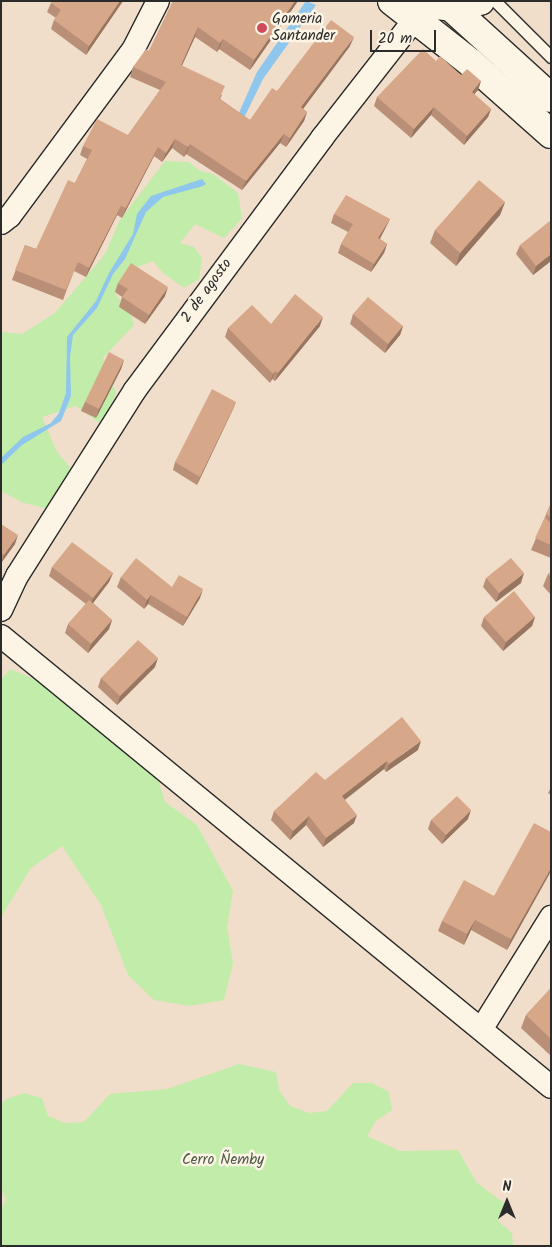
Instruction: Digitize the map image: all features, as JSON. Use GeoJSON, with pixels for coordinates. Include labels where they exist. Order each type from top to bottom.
{"type":"FeatureCollection","features":[{"type":"Feature","properties":{"kind":"street"},"geometry":{"type":"LineString","coordinates":[[1,223],[10,216],[133,50],[158,1]]}},
{"type":"Feature","properties":{"kind":"street"},"geometry":{"type":"LineString","coordinates":[[392,1],[411,10],[551,134]]}},
{"type":"Feature","properties":{"kind":"street"},"geometry":{"type":"LineString","coordinates":[[411,10],[480,1]]}},
{"type":"Feature","properties":{"kind":"street"},"geometry":{"type":"LineString","coordinates":[[452,6],[551,98]]}},
{"type":"Feature","properties":{"kind":"street","name":"2 de agosto"},"geometry":{"type":"LineString","coordinates":[[1,610],[17,576],[135,390],[322,138],[411,10]]}},
{"type":"Feature","properties":{"kind":"street"},"geometry":{"type":"LineString","coordinates":[[3,642],[482,1028],[551,1086]]}},
{"type":"Feature","properties":{"kind":"street"},"geometry":{"type":"LineString","coordinates":[[482,1028],[551,917]]}},
{"type":"Feature","properties":{"kind":"lane"},"geometry":{"type":"LineString","coordinates":[[495,1],[551,58]]}},
{"type":"Feature","properties":{"kind":"green space"},"geometry":{"type":"Polygon","coordinates":[[[165,161],[189,162],[200,171],[213,174],[238,193],[242,218],[224,238],[195,224],[180,243],[194,247],[202,258],[199,279],[184,288],[163,273],[153,261],[125,272],[115,293],[132,317],[134,325],[103,358],[116,393],[105,427],[76,406],[42,417],[57,452],[82,481],[62,512],[24,503],[1,491],[1,332],[22,334],[55,313],[105,254],[120,220],[165,161]]]}},
{"type":"Feature","properties":{"kind":"green space"},"geometry":{"type":"Polygon","coordinates":[[[10,669],[60,690],[154,766],[165,802],[197,825],[233,891],[227,927],[233,963],[224,1000],[190,1006],[154,1000],[128,975],[101,905],[62,846],[31,868],[1,917],[1,680],[10,669]]]}},
{"type":"Feature","properties":{"kind":"green space","name":"Cerro Ñemby"},"geometry":{"type":"Polygon","coordinates":[[[239,1064],[276,1072],[279,1090],[290,1106],[309,1113],[327,1111],[353,1083],[372,1083],[389,1092],[392,1110],[376,1121],[367,1136],[400,1151],[458,1150],[477,1183],[508,1206],[498,1221],[512,1233],[513,1246],[1,1246],[1,1210],[6,1199],[1,1189],[1,1104],[7,1099],[24,1093],[42,1098],[48,1116],[65,1123],[84,1122],[110,1094],[167,1089],[239,1064]]]}},
{"type":"Feature","properties":{"kind":"water"},"geometry":{"type":"Polygon","coordinates":[[[306,1],[316,5],[263,79],[244,118],[238,115],[257,72],[306,1]]]}},
{"type":"Feature","properties":{"kind":"water"},"geometry":{"type":"Polygon","coordinates":[[[202,179],[206,184],[203,186],[163,197],[146,212],[125,259],[113,274],[97,308],[73,335],[70,357],[71,396],[61,421],[22,445],[1,465],[1,458],[23,437],[51,423],[59,413],[66,393],[67,337],[96,301],[109,273],[133,234],[137,214],[151,196],[202,179]]]}},
{"type":"Feature","properties":{"kind":"building"},"geometry":{"type":"Polygon","coordinates":[[[52,1],[120,1],[89,46],[54,20],[61,10],[51,3],[52,1]]]}},
{"type":"Feature","properties":{"kind":"building"},"geometry":{"type":"Polygon","coordinates":[[[173,1],[295,1],[254,60],[223,39],[220,43],[198,27],[181,65],[225,86],[219,99],[250,120],[272,88],[277,91],[331,20],[354,37],[301,107],[307,112],[290,138],[284,134],[246,181],[190,144],[188,147],[175,139],[166,153],[158,147],[126,208],[121,206],[89,268],[78,262],[66,290],[15,270],[25,245],[36,249],[68,180],[75,183],[92,150],[83,146],[97,119],[128,135],[166,82],[133,67],[146,49],[149,51],[173,1]]]}},
{"type":"Feature","properties":{"kind":"building"},"geometry":{"type":"Polygon","coordinates":[[[423,49],[436,61],[440,56],[461,75],[467,69],[481,81],[472,92],[491,109],[467,136],[434,107],[414,129],[377,97],[423,49]]]}},
{"type":"Feature","properties":{"kind":"building"},"geometry":{"type":"Polygon","coordinates":[[[479,180],[505,202],[460,253],[435,230],[479,180]]]}},
{"type":"Feature","properties":{"kind":"building"},"geometry":{"type":"Polygon","coordinates":[[[346,195],[390,219],[378,238],[387,244],[374,264],[341,244],[353,224],[334,214],[346,195]]]}},
{"type":"Feature","properties":{"kind":"building"},"geometry":{"type":"Polygon","coordinates":[[[551,220],[551,254],[536,266],[520,245],[551,220]]]}},
{"type":"Feature","properties":{"kind":"building"},"geometry":{"type":"Polygon","coordinates":[[[131,263],[168,287],[149,315],[122,297],[128,289],[118,283],[131,263]]]}},
{"type":"Feature","properties":{"kind":"building"},"geometry":{"type":"Polygon","coordinates":[[[295,294],[323,317],[278,373],[275,371],[273,374],[228,328],[252,305],[271,324],[295,294]]]}},
{"type":"Feature","properties":{"kind":"building"},"geometry":{"type":"Polygon","coordinates":[[[368,297],[403,326],[388,344],[353,314],[368,297]]]}},
{"type":"Feature","properties":{"kind":"building"},"geometry":{"type":"Polygon","coordinates":[[[109,352],[124,360],[99,409],[85,402],[109,352]]]}},
{"type":"Feature","properties":{"kind":"building"},"geometry":{"type":"Polygon","coordinates":[[[212,389],[236,402],[200,477],[175,462],[212,389]]]}},
{"type":"Feature","properties":{"kind":"building"},"geometry":{"type":"Polygon","coordinates":[[[551,503],[551,517],[546,514],[551,503]]]}},
{"type":"Feature","properties":{"kind":"building"},"geometry":{"type":"Polygon","coordinates":[[[545,517],[551,524],[551,545],[535,538],[545,517]]]}},
{"type":"Feature","properties":{"kind":"building"},"geometry":{"type":"Polygon","coordinates":[[[1,524],[18,535],[4,555],[1,553],[1,524]]]}},
{"type":"Feature","properties":{"kind":"building"},"geometry":{"type":"Polygon","coordinates":[[[72,542],[113,573],[93,598],[52,567],[72,542]]]}},
{"type":"Feature","properties":{"kind":"building"},"geometry":{"type":"Polygon","coordinates":[[[136,558],[172,587],[179,575],[203,589],[187,617],[151,595],[147,600],[121,577],[136,558]]]}},
{"type":"Feature","properties":{"kind":"building"},"geometry":{"type":"Polygon","coordinates":[[[511,558],[524,573],[499,593],[486,578],[511,558]]]}},
{"type":"Feature","properties":{"kind":"building"},"geometry":{"type":"Polygon","coordinates":[[[514,591],[535,617],[506,642],[484,617],[514,591]]]}},
{"type":"Feature","properties":{"kind":"building"},"geometry":{"type":"Polygon","coordinates":[[[89,600],[112,620],[91,644],[68,624],[89,600]]]}},
{"type":"Feature","properties":{"kind":"building"},"geometry":{"type":"Polygon","coordinates":[[[138,640],[158,658],[120,696],[101,678],[138,640]]]}},
{"type":"Feature","properties":{"kind":"building"},"geometry":{"type":"Polygon","coordinates":[[[402,717],[421,741],[389,764],[387,761],[342,796],[357,815],[326,838],[309,816],[293,831],[274,811],[316,772],[325,780],[402,717]]]}},
{"type":"Feature","properties":{"kind":"building"},"geometry":{"type":"Polygon","coordinates":[[[457,796],[471,810],[446,835],[431,820],[457,796]]]}},
{"type":"Feature","properties":{"kind":"building"},"geometry":{"type":"Polygon","coordinates":[[[534,823],[551,832],[551,868],[511,939],[475,920],[467,934],[442,921],[464,880],[494,896],[534,823]]]}},
{"type":"Feature","properties":{"kind":"building"},"geometry":{"type":"Polygon","coordinates":[[[551,988],[551,1039],[526,1015],[551,988]]]}},
{"type":"Feature","properties":{"kind":"place","name":"Gomeria Santander"},"geometry":{"type":"Point","coordinates":[262,28]}}]}
